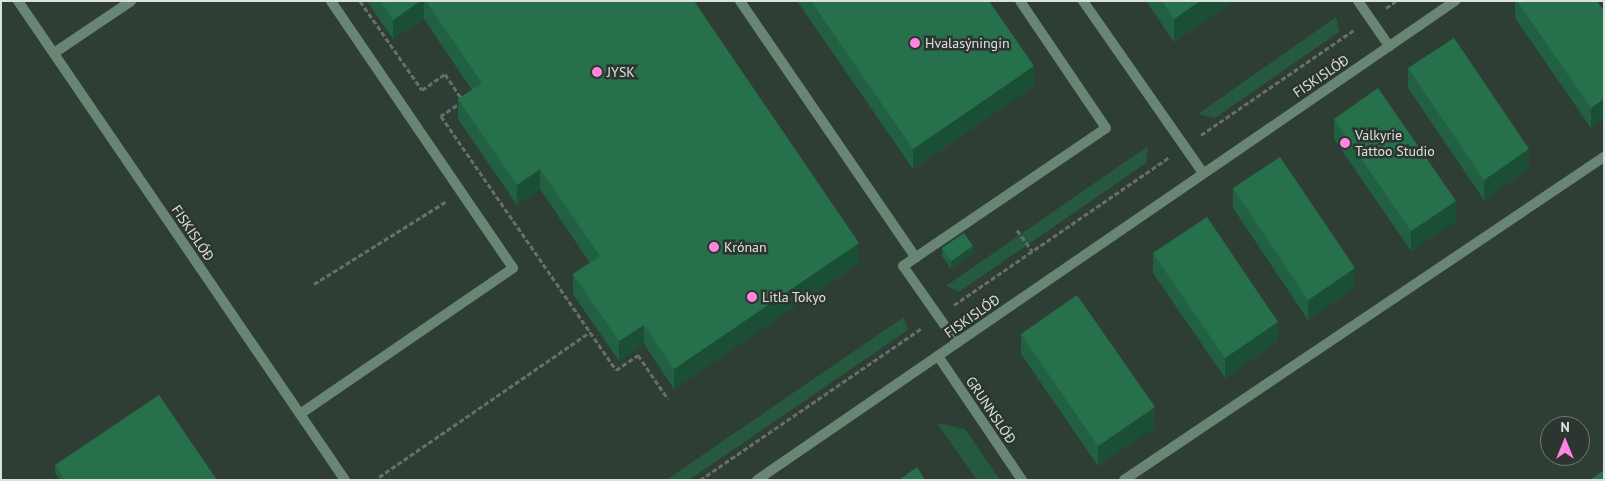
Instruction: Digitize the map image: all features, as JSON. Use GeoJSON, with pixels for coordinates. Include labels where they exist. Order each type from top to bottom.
{"type":"FeatureCollection","features":[{"type":"Feature","properties":{"kind":"street","name":"FISKISLÓÐ"},"geometry":{"type":"LineString","coordinates":[[18,1],[345,480]]}},
{"type":"Feature","properties":{"kind":"street"},"geometry":{"type":"LineString","coordinates":[[54,53],[130,1]]}},
{"type":"Feature","properties":{"kind":"street"},"geometry":{"type":"LineString","coordinates":[[300,414],[513,268],[331,1]]}},
{"type":"Feature","properties":{"kind":"street"},"geometry":{"type":"LineString","coordinates":[[740,1],[916,258]]}},
{"type":"Feature","properties":{"kind":"street"},"geometry":{"type":"LineString","coordinates":[[957,343],[903,266],[1106,128],[1020,1]]}},
{"type":"Feature","properties":{"kind":"street"},"geometry":{"type":"LineString","coordinates":[[1083,1],[1203,173]]}},
{"type":"Feature","properties":{"kind":"street"},"geometry":{"type":"LineString","coordinates":[[1358,1],[1389,46]]}},
{"type":"Feature","properties":{"kind":"street","name":"FISKISLÓÐ"},"geometry":{"type":"LineString","coordinates":[[757,480],[1455,1]]}},
{"type":"Feature","properties":{"kind":"street"},"geometry":{"type":"LineString","coordinates":[[1124,480],[1604,156]]}},
{"type":"Feature","properties":{"kind":"street","name":"GRUNNSLÓÐ"},"geometry":{"type":"LineString","coordinates":[[938,356],[1022,480]]}},
{"type":"Feature","properties":{"kind":"path"},"geometry":{"type":"LineString","coordinates":[[360,1],[422,90],[445,74],[463,101],[441,116],[616,370],[638,355],[668,399]]}},
{"type":"Feature","properties":{"kind":"path"},"geometry":{"type":"LineString","coordinates":[[1392,4],[1396,1]]}},
{"type":"Feature","properties":{"kind":"path"},"geometry":{"type":"LineString","coordinates":[[1226,118],[1342,38]]}},
{"type":"Feature","properties":{"kind":"path"},"geometry":{"type":"LineString","coordinates":[[967,296],[1145,173]]}},
{"type":"Feature","properties":{"kind":"path"},"geometry":{"type":"LineString","coordinates":[[314,284],[453,197]]}},
{"type":"Feature","properties":{"kind":"path"},"geometry":{"type":"LineString","coordinates":[[1018,230],[1032,251]]}},
{"type":"Feature","properties":{"kind":"path"},"geometry":{"type":"LineString","coordinates":[[577,313],[583,309]]}},
{"type":"Feature","properties":{"kind":"path"},"geometry":{"type":"LineString","coordinates":[[378,477],[590,332]]}},
{"type":"Feature","properties":{"kind":"path"},"geometry":{"type":"LineString","coordinates":[[700,480],[910,337]]}},
{"type":"Feature","properties":{"kind":"path"},"geometry":{"type":"LineString","coordinates":[[603,350],[608,346]]}},
{"type":"Feature","properties":{"kind":"shaded area"},"geometry":{"type":"Polygon","coordinates":[[[1,1],[1604,1],[1604,480],[1,480],[1,1]]]}},
{"type":"Feature","properties":{"kind":"green space"},"geometry":{"type":"Polygon","coordinates":[[[1336,17],[1339,32],[1215,118],[1198,114],[1336,17]]]}},
{"type":"Feature","properties":{"kind":"green space"},"geometry":{"type":"Polygon","coordinates":[[[1148,146],[1146,163],[959,292],[946,286],[1148,146]]]}},
{"type":"Feature","properties":{"kind":"green space"},"geometry":{"type":"Polygon","coordinates":[[[904,317],[908,330],[689,480],[666,480],[904,317]]]}},
{"type":"Feature","properties":{"kind":"green space"},"geometry":{"type":"Polygon","coordinates":[[[937,423],[965,429],[1000,480],[977,480],[937,423]]]}},
{"type":"Feature","properties":{"kind":"building"},"geometry":{"type":"Polygon","coordinates":[[[381,1],[420,1],[393,20],[381,1]]]}},
{"type":"Feature","properties":{"kind":"building"},"geometry":{"type":"Polygon","coordinates":[[[426,1],[694,1],[859,243],[674,369],[644,325],[619,341],[573,274],[600,256],[540,169],[517,185],[458,99],[482,83],[426,1]]]}},
{"type":"Feature","properties":{"kind":"building","name":"Hvalasýningin"},"geometry":{"type":"Polygon","coordinates":[[[811,1],[989,1],[1034,66],[913,149],[811,1]]]}},
{"type":"Feature","properties":{"kind":"building"},"geometry":{"type":"Polygon","coordinates":[[[1162,1],[1200,1],[1174,19],[1162,1]]]}},
{"type":"Feature","properties":{"kind":"building"},"geometry":{"type":"Polygon","coordinates":[[[1517,1],[1597,1],[1604,11],[1604,99],[1591,108],[1517,1]]]}},
{"type":"Feature","properties":{"kind":"building"},"geometry":{"type":"Polygon","coordinates":[[[1454,38],[1529,149],[1484,180],[1408,68],[1454,38]]]}},
{"type":"Feature","properties":{"kind":"building"},"geometry":{"type":"Polygon","coordinates":[[[1378,88],[1456,201],[1411,231],[1334,119],[1378,88]]]}},
{"type":"Feature","properties":{"kind":"building"},"geometry":{"type":"Polygon","coordinates":[[[1280,157],[1355,268],[1308,300],[1233,188],[1280,157]]]}},
{"type":"Feature","properties":{"kind":"building"},"geometry":{"type":"Polygon","coordinates":[[[1207,217],[1278,322],[1225,358],[1153,253],[1207,217]]]}},
{"type":"Feature","properties":{"kind":"building"},"geometry":{"type":"Polygon","coordinates":[[[964,233],[973,246],[951,261],[942,248],[964,233]]]}},
{"type":"Feature","properties":{"kind":"building"},"geometry":{"type":"Polygon","coordinates":[[[1077,295],[1155,407],[1098,446],[1021,334],[1077,295]]]}},
{"type":"Feature","properties":{"kind":"building"},"geometry":{"type":"Polygon","coordinates":[[[159,395],[217,480],[65,480],[55,465],[159,395]]]}},
{"type":"Feature","properties":{"kind":"building"},"geometry":{"type":"Polygon","coordinates":[[[917,467],[925,480],[899,480],[917,467]]]}},
{"type":"Feature","properties":{"kind":"building"},"geometry":{"type":"Polygon","coordinates":[[[1604,470],[1604,480],[1590,480],[1604,470]]]}},
{"type":"Feature","properties":{"kind":"place","name":"Hvalasýningin"},"geometry":{"type":"Point","coordinates":[915,43]}},
{"type":"Feature","properties":{"kind":"place","name":"JYSK"},"geometry":{"type":"Point","coordinates":[597,72]}},
{"type":"Feature","properties":{"kind":"place","name":"Valkyrie Tattoo Studio"},"geometry":{"type":"Point","coordinates":[1345,143]}},
{"type":"Feature","properties":{"kind":"place","name":"Krónan"},"geometry":{"type":"Point","coordinates":[714,247]}},
{"type":"Feature","properties":{"kind":"place","name":"Litla Tokyo"},"geometry":{"type":"Point","coordinates":[752,297]}}]}
